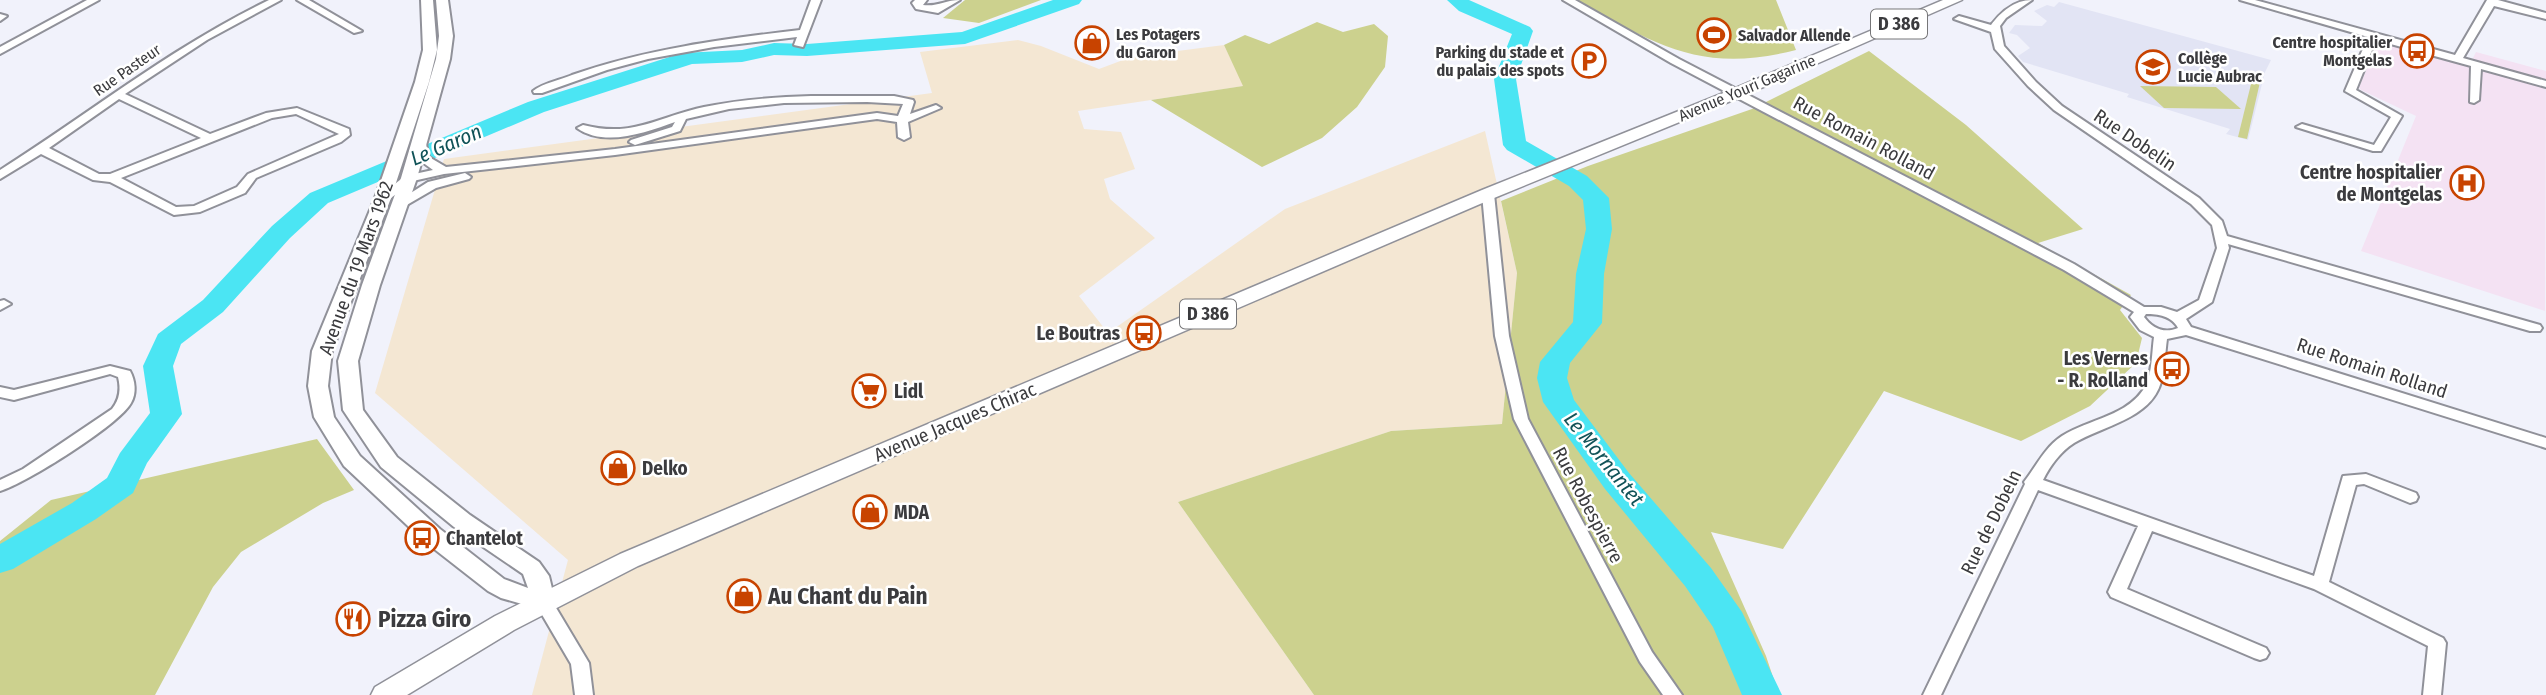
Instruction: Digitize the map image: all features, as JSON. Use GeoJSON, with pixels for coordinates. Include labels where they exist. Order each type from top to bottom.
{"type":"FeatureCollection","features":[{"type":"Feature","properties":{"kind":"main road","name":"Avenue du 19 Mars 1962"},"geometry":{"type":"LineString","coordinates":[[392,201],[322,351],[318,386],[324,417],[352,461],[432,535],[509,592],[543,601],[537,576],[531,568],[443,506],[389,462],[353,410],[348,361],[400,175],[401,148],[430,50],[427,0]]}},
{"type":"Feature","properties":{"kind":"main road","name":"Avenue du 19 Mars 1962"},"geometry":{"type":"LineString","coordinates":[[400,175],[420,144],[443,60],[446,36],[442,0]]}},
{"type":"Feature","properties":{"kind":"main road","name":"Avenue Youri Gagarine"},"geometry":{"type":"LineString","coordinates":[[1537,174],[1955,0]]}},
{"type":"Feature","properties":{"kind":"main road","name":"Avenue Jacques Chirac"},"geometry":{"type":"LineString","coordinates":[[385,695],[426,668],[543,601],[629,560],[1537,174]]}},
{"type":"Feature","properties":{"kind":"main road"},"geometry":{"type":"LineString","coordinates":[[467,562],[497,544]]}},
{"type":"Feature","properties":{"kind":"street"},"geometry":{"type":"LineString","coordinates":[[0,51],[94,0]]}},
{"type":"Feature","properties":{"kind":"street","name":"Rue Pasteur"},"geometry":{"type":"LineString","coordinates":[[0,176],[197,41],[246,13],[276,0]]}},
{"type":"Feature","properties":{"kind":"street"},"geometry":{"type":"LineString","coordinates":[[302,0],[357,31]]}},
{"type":"Feature","properties":{"kind":"street"},"geometry":{"type":"LineString","coordinates":[[799,45],[816,0]]}},
{"type":"Feature","properties":{"kind":"street"},"geometry":{"type":"LineString","coordinates":[[922,0],[918,3],[919,7],[938,10],[955,0]]}},
{"type":"Feature","properties":{"kind":"street","name":"Rue Romain Rolland"},"geometry":{"type":"LineString","coordinates":[[1568,0],[1737,93],[2069,267],[2142,311],[2157,310],[2181,324],[2546,443]]}},
{"type":"Feature","properties":{"kind":"street"},"geometry":{"type":"LineString","coordinates":[[1959,19],[1996,30],[2003,16],[2027,0]]}},
{"type":"Feature","properties":{"kind":"street"},"geometry":{"type":"LineString","coordinates":[[2245,0],[2546,84]]}},
{"type":"Feature","properties":{"kind":"street"},"geometry":{"type":"LineString","coordinates":[[2457,60],[2492,1],[2546,16]]}},
{"type":"Feature","properties":{"kind":"street","name":"Rue Dobelin"},"geometry":{"type":"LineString","coordinates":[[1996,30],[1999,47],[2032,84],[2058,108],[2101,139],[2195,201],[2218,224],[2221,238]]}},
{"type":"Feature","properties":{"kind":"street"},"geometry":{"type":"LineString","coordinates":[[538,91],[624,62],[663,53],[709,44],[803,33]]}},
{"type":"Feature","properties":{"kind":"street"},"geometry":{"type":"LineString","coordinates":[[2302,127],[2377,149],[2397,116],[2350,91],[2373,36]]}},
{"type":"Feature","properties":{"kind":"street"},"geometry":{"type":"LineString","coordinates":[[2474,100],[2476,65]]}},
{"type":"Feature","properties":{"kind":"street"},"geometry":{"type":"LineString","coordinates":[[118,95],[210,138]]}},
{"type":"Feature","properties":{"kind":"street"},"geometry":{"type":"LineString","coordinates":[[583,128],[599,135],[620,136],[709,108],[758,101],[894,99],[909,102],[902,120],[904,137]]}},
{"type":"Feature","properties":{"kind":"street"},"geometry":{"type":"LineString","coordinates":[[400,175],[416,181],[448,175],[520,170],[573,157],[877,116],[902,120],[936,108]]}},
{"type":"Feature","properties":{"kind":"street"},"geometry":{"type":"LineString","coordinates":[[41,149],[97,178],[112,178],[270,115],[297,111],[345,131],[344,135],[337,139],[252,176],[241,190],[196,209],[174,211],[112,178]]}},
{"type":"Feature","properties":{"kind":"street"},"geometry":{"type":"LineString","coordinates":[[615,152],[623,145],[676,129],[681,120],[676,118]]}},
{"type":"Feature","properties":{"kind":"street"},"geometry":{"type":"LineString","coordinates":[[420,144],[424,159],[448,175]]}},
{"type":"Feature","properties":{"kind":"street"},"geometry":{"type":"LineString","coordinates":[[392,201],[432,185],[448,175]]}},
{"type":"Feature","properties":{"kind":"street","name":"Rue Robespierre"},"geometry":{"type":"LineString","coordinates":[[1488,194],[1502,336],[1521,419],[1646,657],[1673,695]]}},
{"type":"Feature","properties":{"kind":"street"},"geometry":{"type":"LineString","coordinates":[[2142,311],[2137,317],[2146,328],[2161,334],[2177,335],[2181,324],[2205,302],[2223,248],[2221,238],[2535,328]]}},
{"type":"Feature","properties":{"kind":"street","name":"Rue de Dobeln"},"geometry":{"type":"LineString","coordinates":[[1932,695],[2032,482],[2044,462],[2067,440],[2129,411],[2144,398],[2154,384],[2161,334]]}},
{"type":"Feature","properties":{"kind":"street"},"geometry":{"type":"LineString","coordinates":[[0,392],[14,395],[110,370],[125,374],[129,391],[127,401],[117,412],[29,472],[0,486]]}},
{"type":"Feature","properties":{"kind":"street"},"geometry":{"type":"LineString","coordinates":[[2320,585],[2349,480],[2366,479],[2410,496]]}},
{"type":"Feature","properties":{"kind":"street"},"geometry":{"type":"LineString","coordinates":[[2032,482],[2320,585],[2437,643],[2432,695]]}},
{"type":"Feature","properties":{"kind":"street"},"geometry":{"type":"LineString","coordinates":[[2147,523],[2117,592],[2260,653]]}},
{"type":"Feature","properties":{"kind":"street"},"geometry":{"type":"LineString","coordinates":[[543,601],[580,663],[583,695]]}},
{"type":"Feature","properties":{"kind":"shaded area","name":"Collège Lucie Aubrac"},"geometry":{"type":"Polygon","coordinates":[[[2059,2],[2271,60],[2265,72],[2248,140],[2226,134],[2230,129],[2127,97],[2129,94],[2023,62],[2018,56],[2030,48],[2017,35],[2009,33],[2015,25],[2042,26],[2047,21],[2034,11],[2047,5],[2054,7],[2059,2]]]}},
{"type":"Feature","properties":{"kind":"shaded area"},"geometry":{"type":"Polygon","coordinates":[[[1018,40],[1041,46],[1099,69],[1131,57],[1224,45],[1244,86],[1078,111],[1084,129],[1121,132],[1135,169],[1104,179],[1110,199],[1155,238],[1079,296],[1108,333],[1285,209],[1485,131],[1517,273],[1502,424],[1391,431],[1178,502],[1314,695],[532,695],[568,560],[375,393],[444,159],[932,93],[920,52],[1018,40]]]}},
{"type":"Feature","properties":{"kind":"shaded area","name":"Centre hospitalier de Montgelas"},"geometry":{"type":"Polygon","coordinates":[[[2379,41],[2499,74],[2498,68],[2472,60],[2476,52],[2546,71],[2545,311],[2361,251],[2416,116],[2359,87],[2379,41]]]}},
{"type":"Feature","properties":{"kind":"green space"},"geometry":{"type":"Polygon","coordinates":[[[965,0],[1041,0],[979,23],[943,18],[965,0]]]}},
{"type":"Feature","properties":{"kind":"green space","name":"Salvador Allende"},"geometry":{"type":"Polygon","coordinates":[[[1578,0],[1776,0],[1796,50],[1763,57],[1707,57],[1681,51],[1632,31],[1578,0]]]}},
{"type":"Feature","properties":{"kind":"green space"},"geometry":{"type":"Polygon","coordinates":[[[1317,22],[1343,32],[1374,24],[1388,36],[1385,67],[1357,107],[1322,138],[1262,167],[1151,100],[1243,86],[1224,45],[1245,35],[1269,44],[1317,22]]]}},
{"type":"Feature","properties":{"kind":"green space"},"geometry":{"type":"Polygon","coordinates":[[[1869,51],[1966,125],[2083,229],[2038,243],[2131,295],[2120,310],[2142,338],[2136,363],[2090,406],[2021,441],[1884,391],[1783,549],[1711,532],[1766,656],[1779,695],[1314,695],[1178,502],[1391,431],[1502,424],[1517,273],[1501,201],[1588,166],[1752,109],[1869,51]]]}},
{"type":"Feature","properties":{"kind":"green space"},"geometry":{"type":"Polygon","coordinates":[[[2252,80],[2260,82],[2247,139],[2238,137],[2252,80]]]}},
{"type":"Feature","properties":{"kind":"green space"},"geometry":{"type":"Polygon","coordinates":[[[2140,86],[2216,87],[2241,109],[2164,108],[2140,86]]]}},
{"type":"Feature","properties":{"kind":"green space"},"geometry":{"type":"Polygon","coordinates":[[[317,439],[354,490],[323,503],[241,552],[213,587],[155,695],[0,695],[0,541],[51,500],[317,439]]]}},
{"type":"Feature","properties":{"kind":"waterway","name":"Le Garon"},"geometry":{"type":"LineString","coordinates":[[0,560],[84,511],[121,485],[132,461],[166,414],[158,366],[168,340],[213,306],[281,232],[319,198],[536,107],[690,58],[742,56],[774,49],[807,50],[965,38],[1072,0]]}},
{"type":"Feature","properties":{"kind":"waterway","name":"Le Mornantet"},"geometry":{"type":"LineString","coordinates":[[1457,0],[1466,7],[1523,31],[1505,79],[1515,145],[1578,181],[1596,198],[1599,229],[1590,274],[1587,323],[1555,362],[1552,378],[1559,402],[1617,481],[1698,577],[1729,622],[1762,695]]}},
{"type":"Feature","properties":{"kind":"place","name":"Salvador Allende"},"geometry":{"type":"Point","coordinates":[1714,35]}},
{"type":"Feature","properties":{"kind":"place","name":"Les Potagers du Garon"},"geometry":{"type":"Point","coordinates":[1092,43]}},
{"type":"Feature","properties":{"kind":"place","name":"Centre hospitalier Montgelas"},"geometry":{"type":"Point","coordinates":[2417,51]}},
{"type":"Feature","properties":{"kind":"place","name":"Parking du stade et du palais des spots"},"geometry":{"type":"Point","coordinates":[1589,61]}},
{"type":"Feature","properties":{"kind":"place","name":"Collège Lucie Aubrac"},"geometry":{"type":"Point","coordinates":[2153,67]}},
{"type":"Feature","properties":{"kind":"place","name":"Centre hospitalier de Montgelas"},"geometry":{"type":"Point","coordinates":[2467,183]}},
{"type":"Feature","properties":{"kind":"place","name":"Le Boutras"},"geometry":{"type":"Point","coordinates":[1144,333]}},
{"type":"Feature","properties":{"kind":"place","name":"Les Vernes - R. Rolland"},"geometry":{"type":"Point","coordinates":[2172,369]}},
{"type":"Feature","properties":{"kind":"place","name":"Lidl"},"geometry":{"type":"Point","coordinates":[869,391]}},
{"type":"Feature","properties":{"kind":"place","name":"Delko"},"geometry":{"type":"Point","coordinates":[618,468]}},
{"type":"Feature","properties":{"kind":"place","name":"MDA"},"geometry":{"type":"Point","coordinates":[870,512]}},
{"type":"Feature","properties":{"kind":"place","name":"Chantelot"},"geometry":{"type":"Point","coordinates":[422,538]}},
{"type":"Feature","properties":{"kind":"place","name":"Au Chant du Pain"},"geometry":{"type":"Point","coordinates":[744,596]}},
{"type":"Feature","properties":{"kind":"place","name":"Pizza Giro"},"geometry":{"type":"Point","coordinates":[353,619]}}]}
